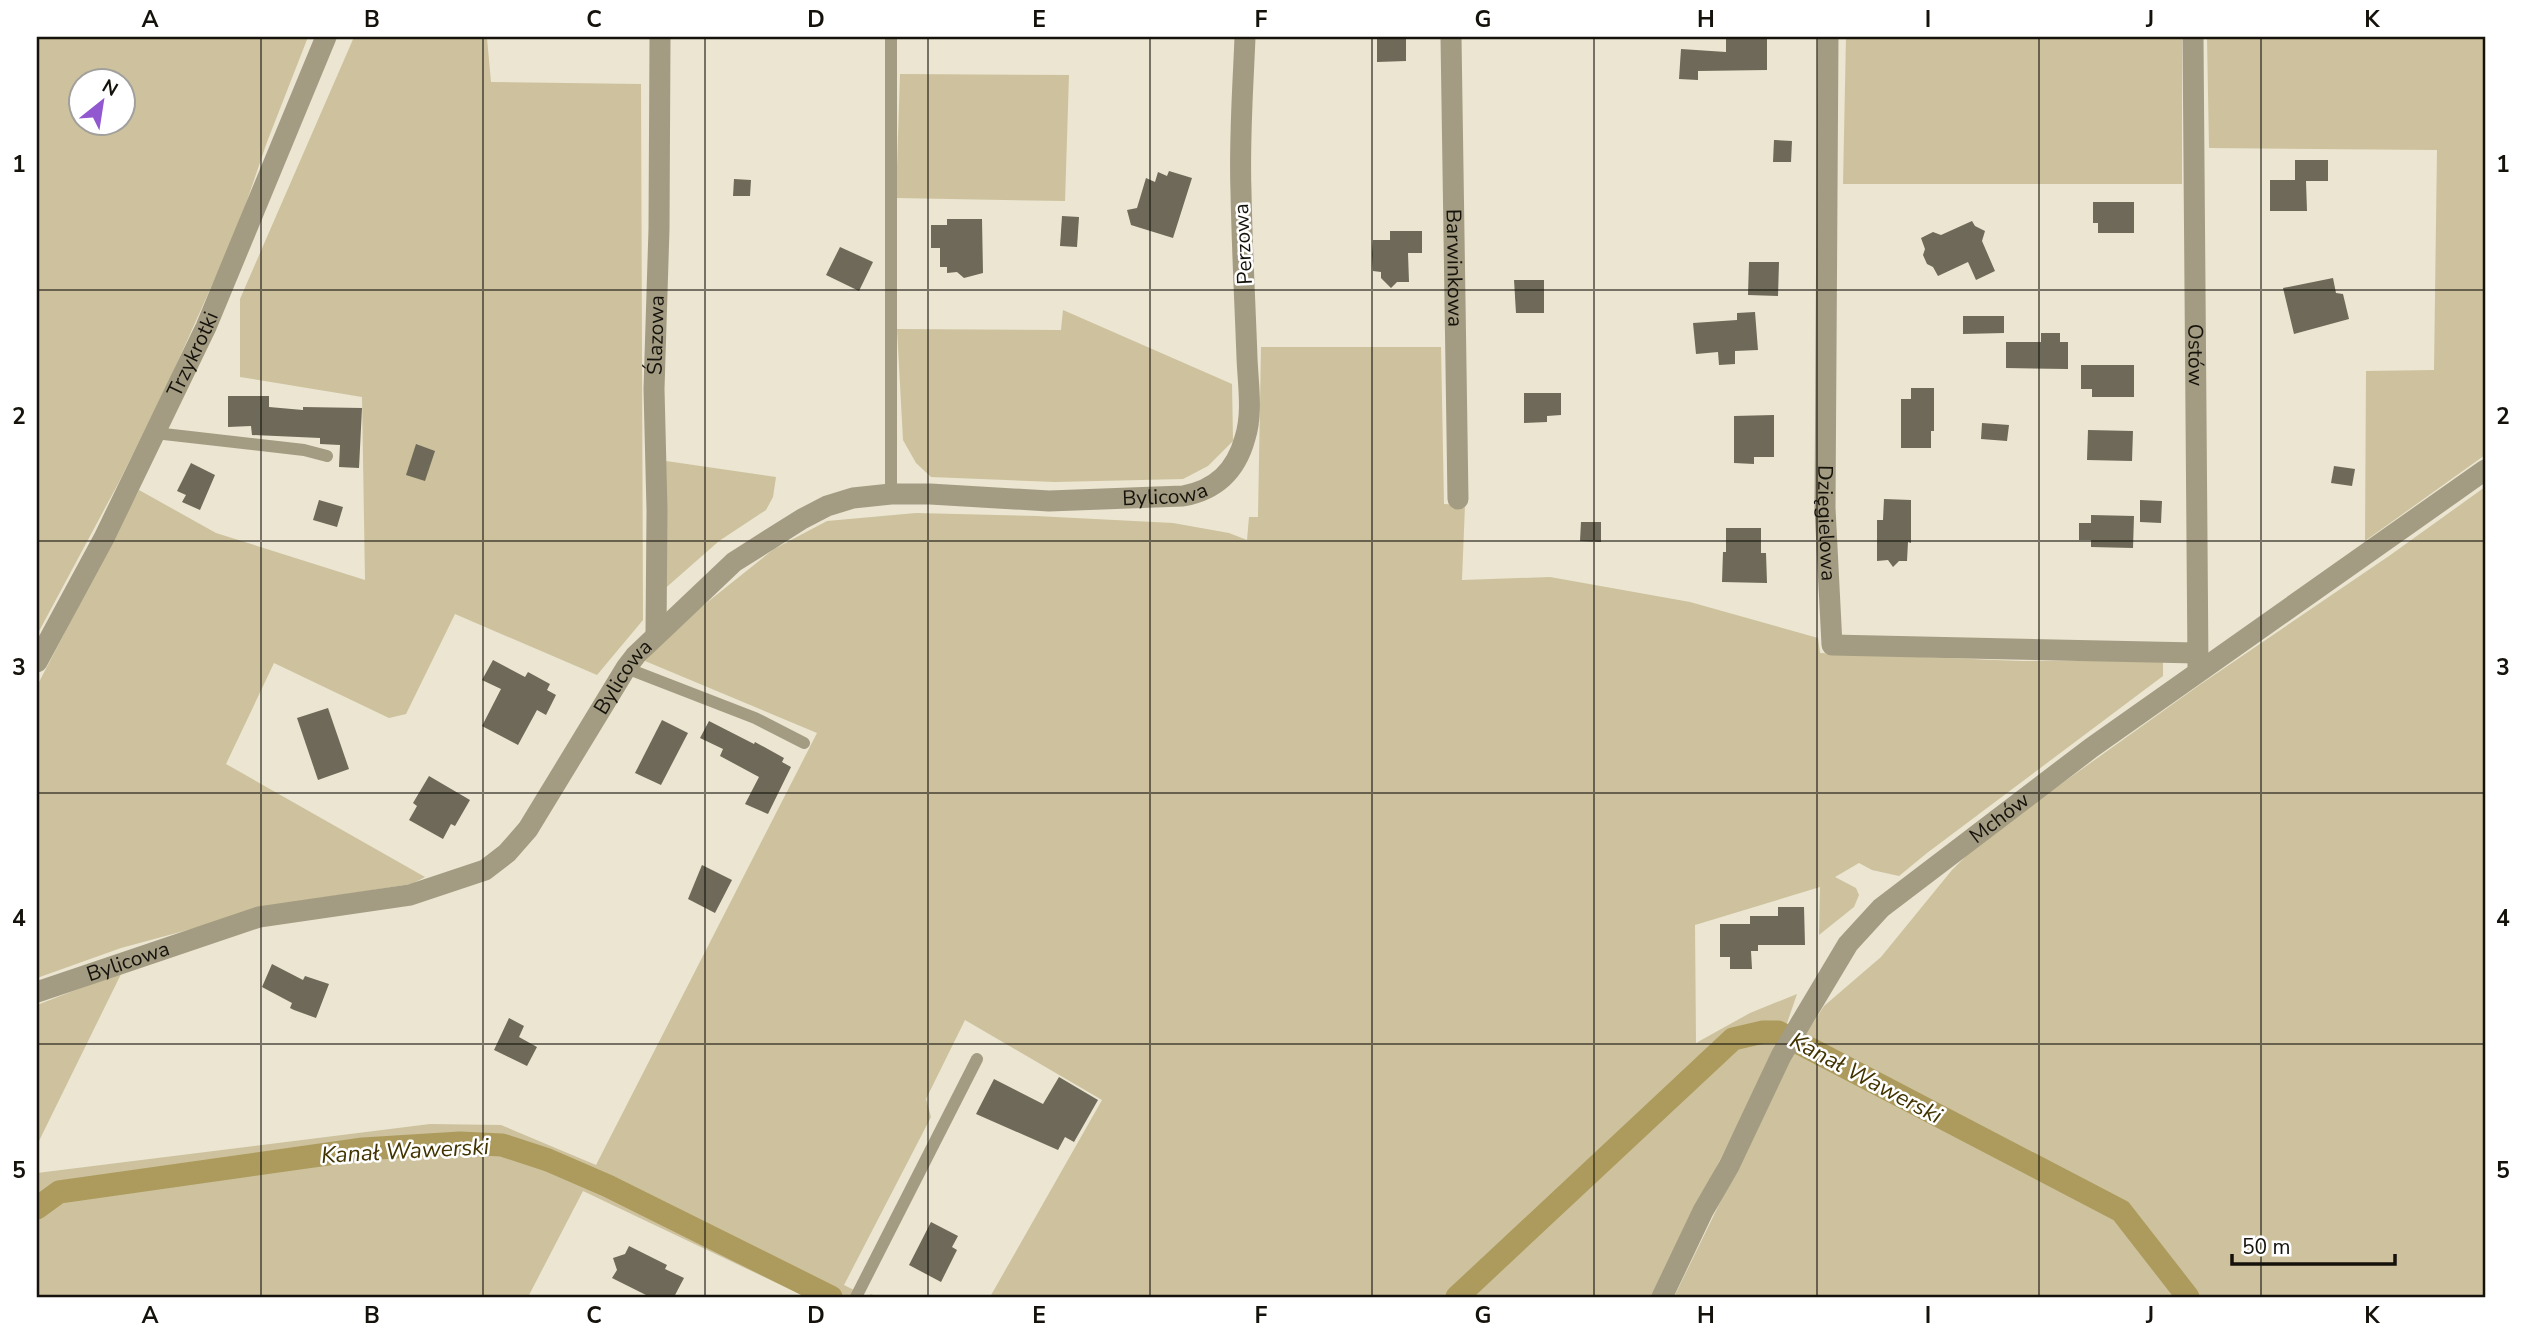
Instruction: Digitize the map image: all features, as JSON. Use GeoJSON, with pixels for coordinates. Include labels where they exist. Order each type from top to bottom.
{"type":"FeatureCollection","features":[{"type":"Feature","properties":{"kind":"street","name":"Trzykrotki"},"geometry":{"type":"LineString","coordinates":[[37,662],[104,538],[206,327],[326,37]]}},
{"type":"Feature","properties":{"kind":"street","name":"Ślazowa"},"geometry":{"type":"LineString","coordinates":[[656,634],[654,389],[659,229],[660,37]]}},
{"type":"Feature","properties":{"kind":"street","name":"Perzowa"},"geometry":{"type":"LineString","coordinates":[[1241,451],[1246,436],[1249,400],[1241,191],[1245,37]]}},
{"type":"Feature","properties":{"kind":"street","name":"Barwinkowa"},"geometry":{"type":"LineString","coordinates":[[1451,37],[1458,499]]}},
{"type":"Feature","properties":{"kind":"street","name":"Dzięgielowa"},"geometry":{"type":"LineString","coordinates":[[1828,37],[1825,508],[1832,645],[2198,663]]}},
{"type":"Feature","properties":{"kind":"street","name":"Ostów"},"geometry":{"type":"LineString","coordinates":[[2193,37],[2198,663]]}},
{"type":"Feature","properties":{"kind":"street","name":"Bylicowa"},"geometry":{"type":"LineString","coordinates":[[37,992],[259,917],[410,895],[485,870],[507,853],[528,829],[626,668],[656,634],[734,562],[827,506],[853,498],[891,494],[1049,501],[1183,496],[1202,492],[1219,481],[1233,466],[1241,451]]}},
{"type":"Feature","properties":{"kind":"street","name":"Mchów"},"geometry":{"type":"LineString","coordinates":[[1662,1297],[1781,1056],[1848,944],[1881,908],[2198,663],[2485,470]]}},
{"type":"Feature","properties":{"kind":"lane"},"geometry":{"type":"LineString","coordinates":[[891,37],[891,494]]}},
{"type":"Feature","properties":{"kind":"lane"},"geometry":{"type":"LineString","coordinates":[[155,433],[304,450],[327,456]]}},
{"type":"Feature","properties":{"kind":"lane"},"geometry":{"type":"LineString","coordinates":[[626,668],[755,718],[804,743]]}},
{"type":"Feature","properties":{"kind":"lane"},"geometry":{"type":"LineString","coordinates":[[857,1297],[977,1059]]}},
{"type":"Feature","properties":{"kind":"shaded area"},"geometry":{"type":"Polygon","coordinates":[[[37,37],[308,37],[267,142],[238,227],[169,381],[119,482],[37,635],[37,37]]]}},
{"type":"Feature","properties":{"kind":"shaded area"},"geometry":{"type":"Polygon","coordinates":[[[354,37],[487,38],[491,82],[641,84],[643,620],[597,675],[455,614],[406,714],[389,718],[274,663],[226,764],[425,877],[412,884],[287,903],[121,948],[37,978],[37,686],[139,490],[216,533],[365,580],[362,397],[240,377],[240,299],[354,37]]]}},
{"type":"Feature","properties":{"kind":"shaded area"},"geometry":{"type":"Polygon","coordinates":[[[1846,37],[2182,37],[2182,184],[1843,184],[1846,37]]]}},
{"type":"Feature","properties":{"kind":"shaded area"},"geometry":{"type":"Polygon","coordinates":[[[2207,37],[2485,37],[2485,455],[2365,541],[2366,371],[2434,370],[2437,150],[2209,148],[2207,37]]]}},
{"type":"Feature","properties":{"kind":"shaded area"},"geometry":{"type":"Polygon","coordinates":[[[900,74],[1069,75],[1065,201],[896,198],[900,74]]]}},
{"type":"Feature","properties":{"kind":"shaded area"},"geometry":{"type":"Polygon","coordinates":[[[1063,310],[1232,384],[1233,441],[1208,466],[1183,479],[1055,482],[931,477],[916,463],[903,440],[897,329],[1061,330],[1063,310]]]}},
{"type":"Feature","properties":{"kind":"shaded area"},"geometry":{"type":"Polygon","coordinates":[[[1261,347],[1441,347],[1444,504],[1465,505],[1462,580],[1550,577],[1690,602],[1818,638],[1820,653],[2021,661],[2163,661],[2163,676],[1899,876],[1872,870],[1859,863],[1835,877],[1856,888],[1859,895],[1854,907],[1819,935],[1820,887],[1695,925],[1696,1043],[1750,1013],[1797,994],[1785,1029],[1652,1297],[990,1297],[1102,1100],[965,1020],[926,1099],[931,1117],[844,1285],[868,1297],[806,1297],[583,1191],[528,1297],[37,1297],[37,1173],[430,1124],[501,1125],[596,1165],[817,733],[645,661],[680,624],[774,549],[827,521],[916,513],[1036,516],[1173,523],[1229,533],[1247,540],[1249,517],[1258,517],[1261,347]]]}},
{"type":"Feature","properties":{"kind":"shaded area"},"geometry":{"type":"Polygon","coordinates":[[[666,461],[776,477],[773,497],[766,510],[719,541],[661,592],[666,461]]]}},
{"type":"Feature","properties":{"kind":"shaded area"},"geometry":{"type":"Polygon","coordinates":[[[2485,487],[2485,1297],[1674,1297],[1790,1059],[1824,1006],[1881,957],[1952,870],[1980,842],[2198,686],[2485,487]]]}},
{"type":"Feature","properties":{"kind":"shaded area"},"geometry":{"type":"Polygon","coordinates":[[[122,972],[37,1145],[37,1005],[122,972]]]}},
{"type":"Feature","properties":{"kind":"building"},"geometry":{"type":"Polygon","coordinates":[[[1377,37],[1406,37],[1406,61],[1377,62],[1377,37]]]}},
{"type":"Feature","properties":{"kind":"building"},"geometry":{"type":"Polygon","coordinates":[[[1726,37],[1767,37],[1767,70],[1698,71],[1698,80],[1679,79],[1681,49],[1726,52],[1726,37]]]}},
{"type":"Feature","properties":{"kind":"building"},"geometry":{"type":"Polygon","coordinates":[[[1774,140],[1792,141],[1791,162],[1773,162],[1774,140]]]}},
{"type":"Feature","properties":{"kind":"building"},"geometry":{"type":"Polygon","coordinates":[[[2295,160],[2328,160],[2328,181],[2306,181],[2307,211],[2270,211],[2270,180],[2295,180],[2295,160]]]}},
{"type":"Feature","properties":{"kind":"building"},"geometry":{"type":"Polygon","coordinates":[[[1169,171],[1192,178],[1173,238],[1131,225],[1127,210],[1137,208],[1146,178],[1155,182],[1158,172],[1167,176],[1169,171]]]}},
{"type":"Feature","properties":{"kind":"building"},"geometry":{"type":"Polygon","coordinates":[[[734,179],[751,180],[750,196],[733,196],[734,179]]]}},
{"type":"Feature","properties":{"kind":"building"},"geometry":{"type":"Polygon","coordinates":[[[2093,202],[2134,202],[2134,233],[2098,233],[2098,223],[2093,223],[2093,202]]]}},
{"type":"Feature","properties":{"kind":"building"},"geometry":{"type":"Polygon","coordinates":[[[1062,216],[1079,217],[1077,247],[1060,246],[1062,216]]]}},
{"type":"Feature","properties":{"kind":"building"},"geometry":{"type":"Polygon","coordinates":[[[947,219],[982,219],[983,273],[964,278],[957,272],[947,273],[947,267],[940,267],[940,248],[931,248],[931,225],[947,225],[947,219]]]}},
{"type":"Feature","properties":{"kind":"building"},"geometry":{"type":"Polygon","coordinates":[[[1972,221],[1975,226],[1985,231],[1982,241],[1995,271],[1976,280],[1968,262],[1938,276],[1933,267],[1927,264],[1921,238],[1933,232],[1941,235],[1972,221]]]}},
{"type":"Feature","properties":{"kind":"building"},"geometry":{"type":"Polygon","coordinates":[[[1390,231],[1422,231],[1422,253],[1408,253],[1409,282],[1397,282],[1391,288],[1381,278],[1381,272],[1373,271],[1372,254],[1373,240],[1390,240],[1390,231]]]}},
{"type":"Feature","properties":{"kind":"building"},"geometry":{"type":"Polygon","coordinates":[[[840,247],[873,262],[859,291],[826,275],[840,247]]]}},
{"type":"Feature","properties":{"kind":"building"},"geometry":{"type":"Polygon","coordinates":[[[1749,262],[1779,262],[1778,296],[1748,295],[1749,262]]]}},
{"type":"Feature","properties":{"kind":"building"},"geometry":{"type":"Polygon","coordinates":[[[2333,278],[2336,293],[2343,294],[2349,319],[2294,334],[2283,288],[2333,278]]]}},
{"type":"Feature","properties":{"kind":"building"},"geometry":{"type":"Polygon","coordinates":[[[1514,280],[1544,280],[1544,313],[1516,313],[1514,280]]]}},
{"type":"Feature","properties":{"kind":"building"},"geometry":{"type":"Polygon","coordinates":[[[1755,312],[1758,350],[1735,351],[1735,364],[1719,365],[1718,352],[1696,354],[1693,323],[1737,320],[1737,313],[1755,312]]]}},
{"type":"Feature","properties":{"kind":"building"},"geometry":{"type":"Polygon","coordinates":[[[1963,316],[2004,316],[2004,333],[1963,334],[1963,316]]]}},
{"type":"Feature","properties":{"kind":"building"},"geometry":{"type":"Polygon","coordinates":[[[2041,333],[2060,333],[2060,342],[2068,342],[2068,369],[2006,368],[2006,342],[2041,342],[2041,333]]]}},
{"type":"Feature","properties":{"kind":"building"},"geometry":{"type":"Polygon","coordinates":[[[2081,365],[2134,365],[2134,397],[2092,397],[2092,389],[2081,389],[2081,365]]]}},
{"type":"Feature","properties":{"kind":"building"},"geometry":{"type":"Polygon","coordinates":[[[1911,388],[1934,388],[1934,431],[1931,431],[1931,448],[1901,448],[1901,399],[1911,399],[1911,388]]]}},
{"type":"Feature","properties":{"kind":"building"},"geometry":{"type":"Polygon","coordinates":[[[1524,393],[1561,393],[1561,415],[1547,416],[1547,422],[1524,423],[1524,393]]]}},
{"type":"Feature","properties":{"kind":"building"},"geometry":{"type":"Polygon","coordinates":[[[228,396],[269,396],[269,407],[303,410],[303,407],[362,408],[359,468],[339,467],[340,445],[320,444],[320,438],[252,435],[251,426],[228,427],[228,396]]]}},
{"type":"Feature","properties":{"kind":"building"},"geometry":{"type":"Polygon","coordinates":[[[1774,415],[1774,457],[1754,457],[1754,464],[1734,463],[1734,416],[1774,415]]]}},
{"type":"Feature","properties":{"kind":"building"},"geometry":{"type":"Polygon","coordinates":[[[1982,423],[2009,425],[2007,441],[1981,439],[1982,423]]]}},
{"type":"Feature","properties":{"kind":"building"},"geometry":{"type":"Polygon","coordinates":[[[2088,430],[2133,431],[2132,461],[2087,460],[2088,430]]]}},
{"type":"Feature","properties":{"kind":"building"},"geometry":{"type":"Polygon","coordinates":[[[416,444],[435,451],[425,481],[406,475],[416,444]]]}},
{"type":"Feature","properties":{"kind":"building"},"geometry":{"type":"Polygon","coordinates":[[[191,463],[215,475],[200,510],[182,502],[186,495],[177,491],[191,463]]]}},
{"type":"Feature","properties":{"kind":"building"},"geometry":{"type":"Polygon","coordinates":[[[2334,466],[2355,469],[2352,486],[2331,483],[2334,466]]]}},
{"type":"Feature","properties":{"kind":"building"},"geometry":{"type":"Polygon","coordinates":[[[1884,499],[1911,500],[1911,543],[1908,542],[1907,561],[1899,561],[1893,567],[1888,560],[1877,561],[1877,520],[1883,520],[1884,499]]]}},
{"type":"Feature","properties":{"kind":"building"},"geometry":{"type":"Polygon","coordinates":[[[319,500],[343,507],[337,527],[313,520],[319,500]]]}},
{"type":"Feature","properties":{"kind":"building"},"geometry":{"type":"Polygon","coordinates":[[[2140,500],[2162,501],[2161,523],[2140,522],[2140,500]]]}},
{"type":"Feature","properties":{"kind":"building"},"geometry":{"type":"Polygon","coordinates":[[[2091,515],[2134,516],[2133,548],[2091,547],[2091,540],[2079,540],[2079,523],[2091,523],[2091,515]]]}},
{"type":"Feature","properties":{"kind":"building"},"geometry":{"type":"Polygon","coordinates":[[[1581,522],[1601,522],[1601,542],[1580,541],[1581,522]]]}},
{"type":"Feature","properties":{"kind":"building"},"geometry":{"type":"Polygon","coordinates":[[[1726,528],[1761,528],[1761,553],[1766,553],[1767,583],[1722,582],[1726,528]]]}},
{"type":"Feature","properties":{"kind":"building"},"geometry":{"type":"Polygon","coordinates":[[[493,660],[525,677],[528,672],[550,684],[547,690],[556,695],[546,715],[537,710],[518,745],[482,726],[501,689],[482,680],[493,660]]]}},
{"type":"Feature","properties":{"kind":"building"},"geometry":{"type":"Polygon","coordinates":[[[328,708],[349,769],[318,780],[297,718],[328,708]]]}},
{"type":"Feature","properties":{"kind":"building"},"geometry":{"type":"Polygon","coordinates":[[[662,720],[688,733],[661,785],[635,773],[662,720]]]}},
{"type":"Feature","properties":{"kind":"building"},"geometry":{"type":"Polygon","coordinates":[[[709,721],[784,758],[782,762],[791,767],[768,814],[745,804],[759,777],[720,756],[723,749],[700,738],[709,721]]]}},
{"type":"Feature","properties":{"kind":"building"},"geometry":{"type":"Polygon","coordinates":[[[429,776],[470,800],[455,826],[451,824],[443,839],[409,820],[417,806],[413,803],[429,776]]]}},
{"type":"Feature","properties":{"kind":"building"},"geometry":{"type":"Polygon","coordinates":[[[702,865],[732,880],[715,913],[688,899],[702,865]]]}},
{"type":"Feature","properties":{"kind":"building"},"geometry":{"type":"Polygon","coordinates":[[[1778,907],[1804,907],[1805,945],[1758,945],[1758,951],[1751,951],[1752,969],[1730,969],[1730,957],[1720,957],[1720,924],[1750,924],[1750,916],[1778,916],[1778,907]]]}},
{"type":"Feature","properties":{"kind":"building"},"geometry":{"type":"Polygon","coordinates":[[[272,964],[303,980],[305,976],[329,984],[316,1018],[290,1008],[292,1003],[262,987],[272,964]]]}},
{"type":"Feature","properties":{"kind":"building"},"geometry":{"type":"Polygon","coordinates":[[[509,1018],[524,1026],[519,1037],[537,1047],[527,1066],[494,1050],[509,1018]]]}},
{"type":"Feature","properties":{"kind":"building"},"geometry":{"type":"Polygon","coordinates":[[[1059,1077],[1098,1100],[1074,1142],[1065,1137],[1058,1150],[976,1114],[994,1079],[1043,1104],[1059,1077]]]}},
{"type":"Feature","properties":{"kind":"building"},"geometry":{"type":"Polygon","coordinates":[[[931,1222],[958,1236],[952,1247],[957,1250],[941,1282],[909,1265],[931,1222]]]}},
{"type":"Feature","properties":{"kind":"building"},"geometry":{"type":"Polygon","coordinates":[[[629,1246],[667,1265],[665,1269],[684,1278],[674,1297],[650,1297],[612,1278],[617,1270],[613,1258],[625,1254],[629,1246]]]}},
{"type":"Feature","properties":{"kind":"waterway","name":"Kanał Wawerski"},"geometry":{"type":"LineString","coordinates":[[1457,1297],[1733,1039],[1763,1032],[1778,1032],[2121,1211],[2188,1297]]}},
{"type":"Feature","properties":{"kind":"waterway","name":"Kanał Wawerski"},"geometry":{"type":"LineString","coordinates":[[37,1208],[59,1192],[363,1149],[460,1143],[502,1145],[548,1160],[608,1186],[831,1297]]}}]}
